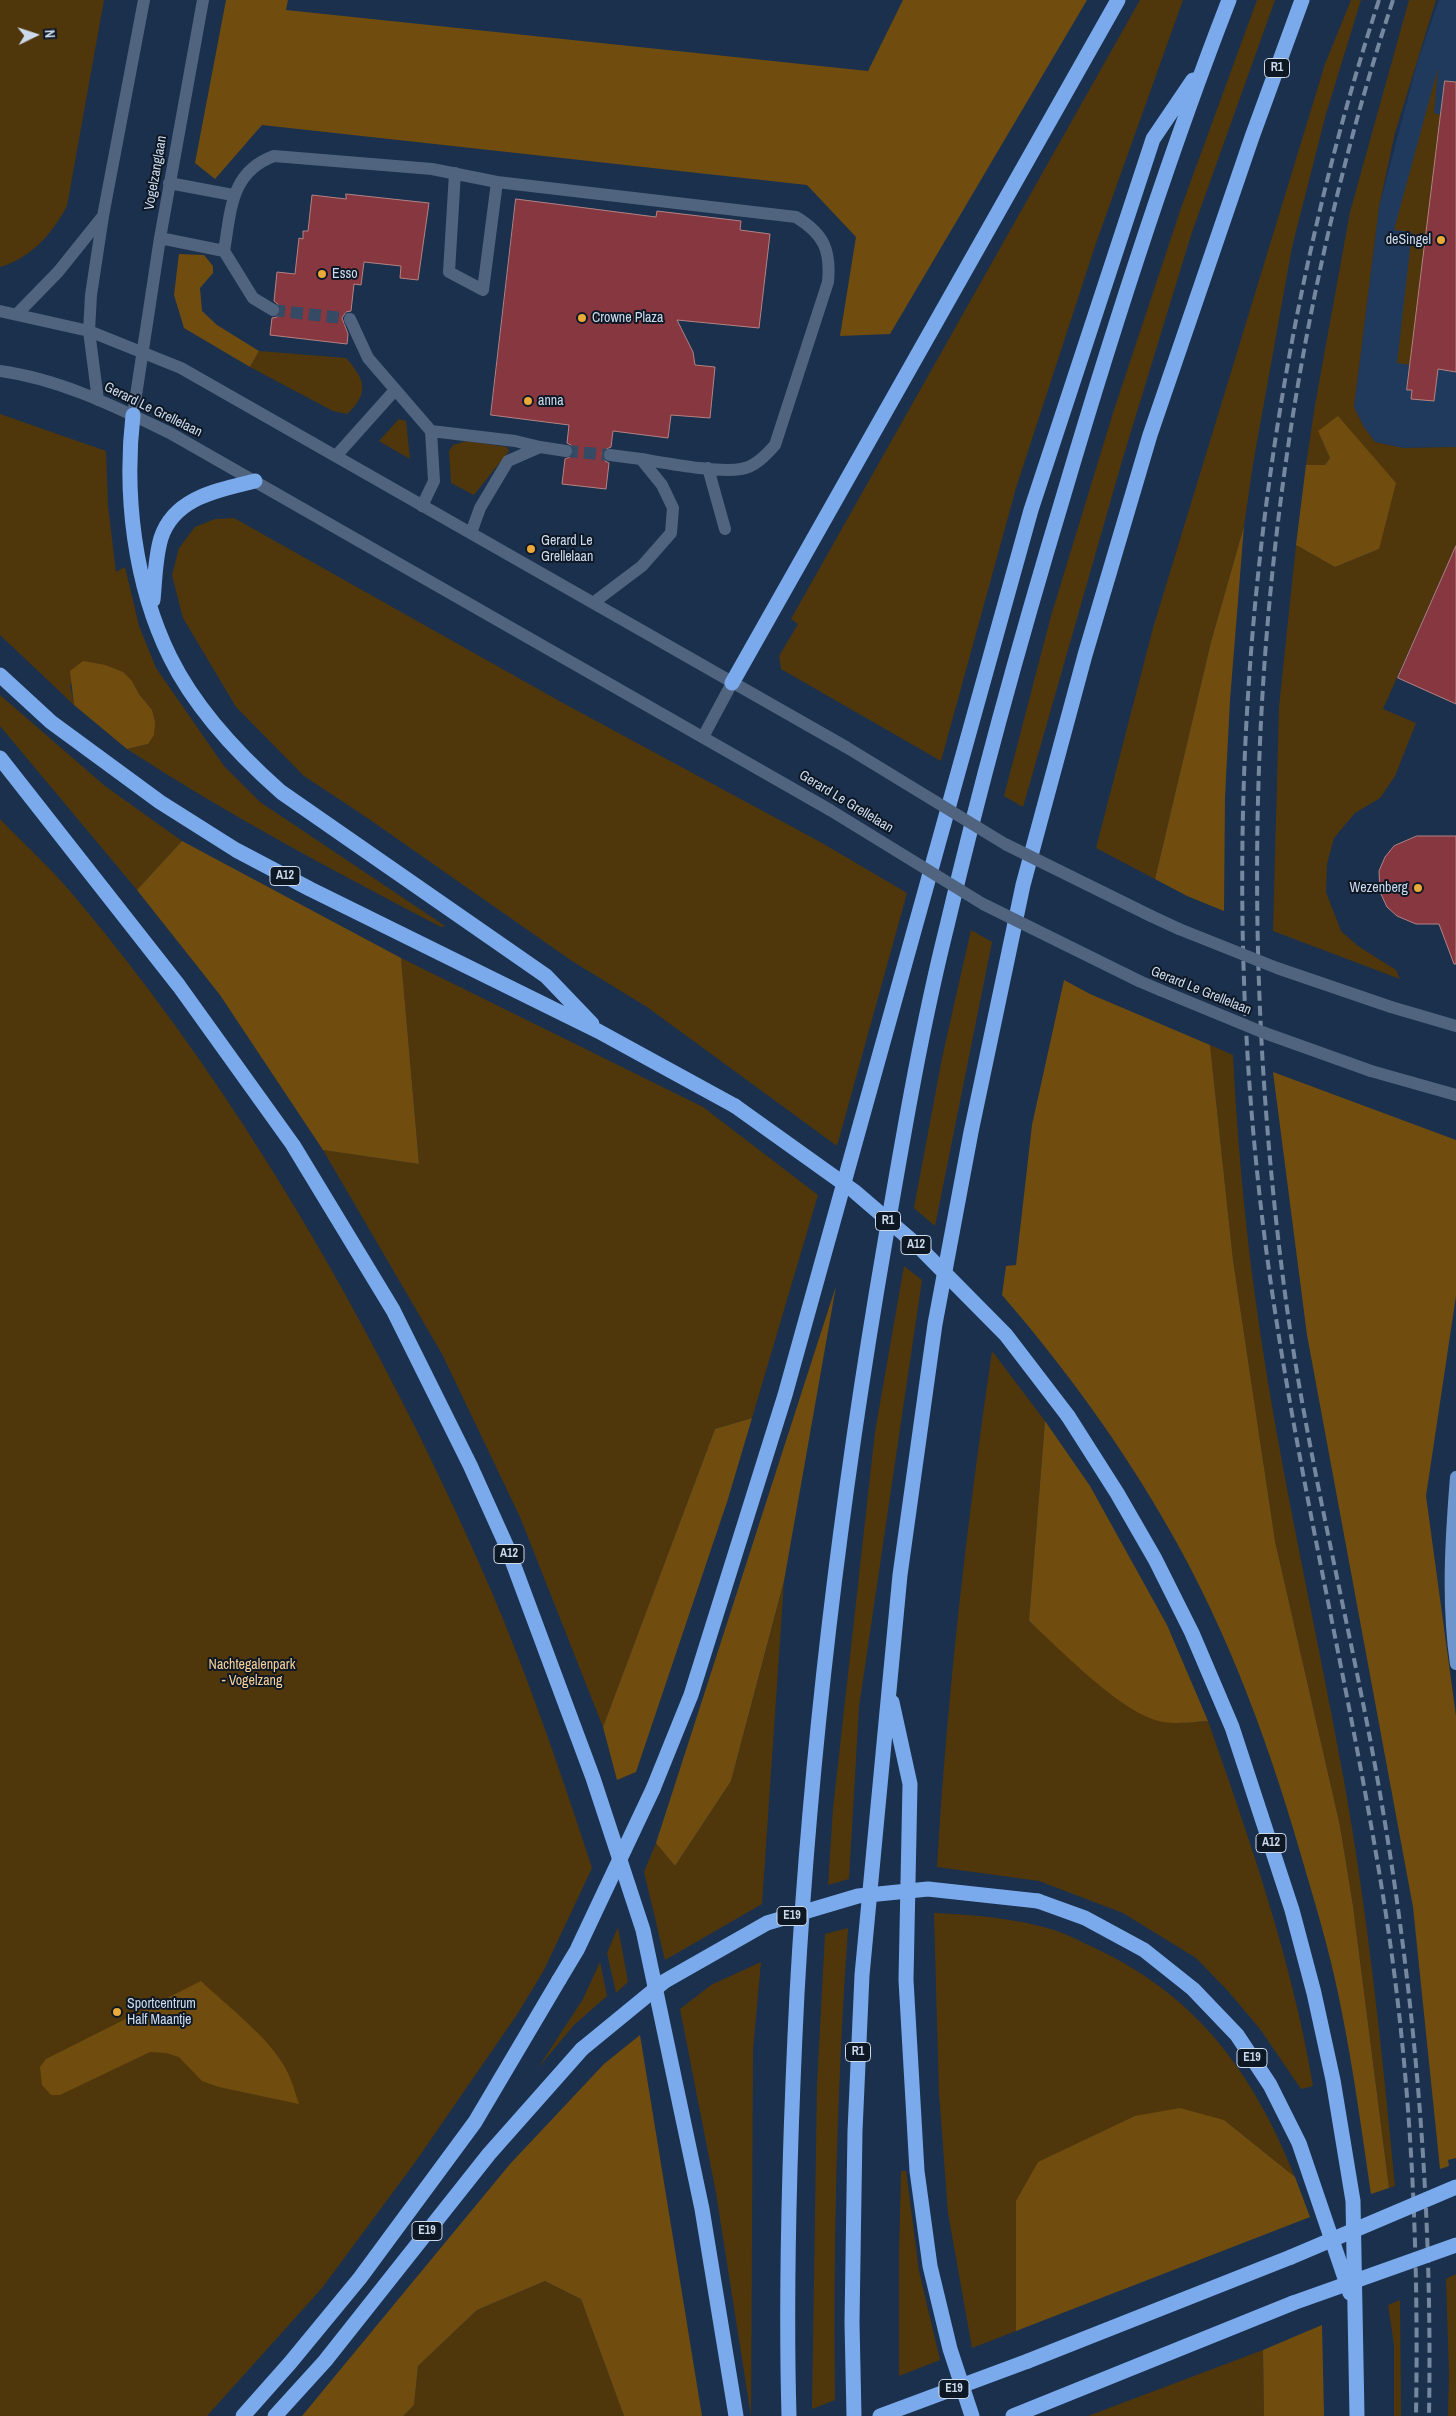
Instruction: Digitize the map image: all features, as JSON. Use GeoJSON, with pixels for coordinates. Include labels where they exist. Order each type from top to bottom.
{"type":"FeatureCollection","features":[{"type":"Feature","properties":{"kind":"highway"},"geometry":{"type":"LineString","coordinates":[[732,683],[1118,0]]}},
{"type":"Feature","properties":{"kind":"highway","name":"R1"},"geometry":{"type":"LineString","coordinates":[[789,2416],[787,2368],[791,2116],[804,1867],[828,1627],[860,1384],[904,1132],[946,929],[1020,640],[1110,341],[1204,64],[1229,0]]}},
{"type":"Feature","properties":{"kind":"highway","name":"R1"},"geometry":{"type":"LineString","coordinates":[[854,2416],[852,2322],[855,2160],[862,1976],[900,1575],[935,1324],[971,1132],[1023,885],[1084,655],[1150,435],[1252,137],[1302,0]]}},
{"type":"Feature","properties":{"kind":"highway"},"geometry":{"type":"LineString","coordinates":[[243,2416],[290,2364],[360,2278],[475,2122],[577,1950],[653,1789],[692,1695],[785,1395],[1031,510],[1153,139],[1204,64]]}},
{"type":"Feature","properties":{"kind":"highway"},"geometry":{"type":"LineString","coordinates":[[133,415],[129,452],[129,499],[136,544],[152,611],[170,657],[198,700],[252,766],[311,814],[546,976],[598,1031]]}},
{"type":"Feature","properties":{"kind":"highway"},"geometry":{"type":"LineString","coordinates":[[152,611],[161,538],[172,518],[184,506],[214,491],[255,481]]}},
{"type":"Feature","properties":{"kind":"highway","name":"A12"},"geometry":{"type":"LineString","coordinates":[[0,675],[51,722],[160,802],[236,850],[310,889],[598,1031],[735,1106],[854,1191],[918,1246],[1006,1334],[1068,1416],[1117,1493],[1155,1559],[1192,1633],[1232,1728],[1265,1822],[1292,1910],[1314,1994],[1345,2144],[1353,2201],[1355,2308]]}},
{"type":"Feature","properties":{"kind":"highway","name":"A12"},"geometry":{"type":"LineString","coordinates":[[0,758],[179,986],[293,1145],[392,1310],[470,1465],[507,1547],[593,1778],[643,1930],[702,2210],[736,2416]]}},
{"type":"Feature","properties":{"kind":"highway"},"geometry":{"type":"LineString","coordinates":[[888,1689],[910,1784],[906,1980],[918,2171],[930,2266],[950,2349],[972,2416]]}},
{"type":"Feature","properties":{"kind":"highway","name":"E19"},"geometry":{"type":"LineString","coordinates":[[275,2416],[325,2361],[489,2154],[582,2049],[665,1981],[767,1923],[858,1896],[928,1889],[1038,1902],[1084,1918],[1144,1950],[1194,1989],[1237,2035],[1270,2085],[1299,2143],[1355,2308]]}},
{"type":"Feature","properties":{"kind":"highway","name":"E19"},"geometry":{"type":"LineString","coordinates":[[880,2416],[1028,2361],[1291,2257],[1456,2187]]}},
{"type":"Feature","properties":{"kind":"highway"},"geometry":{"type":"LineString","coordinates":[[1013,2416],[1293,2303],[1456,2245]]}},
{"type":"Feature","properties":{"kind":"highway"},"geometry":{"type":"LineString","coordinates":[[1355,2308],[1356,2416]]}},
{"type":"Feature","properties":{"kind":"main road"},"geometry":{"type":"LineString","coordinates":[[1456,1477],[1452,1529],[1452,1637],[1456,1664]]}},
{"type":"Feature","properties":{"kind":"street"},"geometry":{"type":"LineString","coordinates":[[98,400],[89,331],[91,295],[103,216],[144,0]]}},
{"type":"Feature","properties":{"kind":"street","name":"Vogelzanglaan"},"geometry":{"type":"LineString","coordinates":[[133,415],[169,183],[203,0]]}},
{"type":"Feature","properties":{"kind":"street"},"geometry":{"type":"LineString","coordinates":[[273,310],[253,298],[224,250],[233,195],[247,173],[258,162],[274,156],[404,166],[455,173],[497,182],[796,217],[819,234],[828,250],[830,266],[828,282],[775,445],[759,460],[741,469],[708,468],[610,456]]}},
{"type":"Feature","properties":{"kind":"street"},"geometry":{"type":"LineString","coordinates":[[455,173],[449,272],[483,290],[497,182]]}},
{"type":"Feature","properties":{"kind":"street"},"geometry":{"type":"LineString","coordinates":[[169,183],[233,195]]}},
{"type":"Feature","properties":{"kind":"street"},"geometry":{"type":"LineString","coordinates":[[18,313],[58,272],[103,216]]}},
{"type":"Feature","properties":{"kind":"street"},"geometry":{"type":"LineString","coordinates":[[160,238],[224,250]]}},
{"type":"Feature","properties":{"kind":"street"},"geometry":{"type":"LineString","coordinates":[[0,310],[89,331],[181,368],[732,683],[846,746],[1005,844],[1151,916],[1277,968],[1391,1007],[1456,1026]]}},
{"type":"Feature","properties":{"kind":"street"},"geometry":{"type":"LineString","coordinates":[[350,319],[368,358],[431,432],[434,481],[422,506]]}},
{"type":"Feature","properties":{"kind":"street","name":"Gerard Le Grellelaan"},"geometry":{"type":"LineString","coordinates":[[0,371],[33,376],[133,415],[255,481],[830,810],[983,904],[1139,981],[1262,1032],[1372,1071],[1456,1095]]}},
{"type":"Feature","properties":{"kind":"street"},"geometry":{"type":"LineString","coordinates":[[336,456],[395,390]]}},
{"type":"Feature","properties":{"kind":"street"},"geometry":{"type":"LineString","coordinates":[[431,432],[515,441],[540,447],[566,450]]}},
{"type":"Feature","properties":{"kind":"street"},"geometry":{"type":"LineString","coordinates":[[471,533],[480,508],[508,461],[540,447]]}},
{"type":"Feature","properties":{"kind":"street"},"geometry":{"type":"LineString","coordinates":[[593,603],[642,566],[671,533],[673,508],[662,485],[641,460]]}},
{"type":"Feature","properties":{"kind":"street"},"geometry":{"type":"LineString","coordinates":[[708,468],[725,529]]}},
{"type":"Feature","properties":{"kind":"street"},"geometry":{"type":"LineString","coordinates":[[703,737],[732,683]]}},
{"type":"Feature","properties":{"kind":"shaded area"},"geometry":{"type":"Polygon","coordinates":[[[226,0],[288,0],[286,10],[868,71],[903,0],[1087,0],[890,334],[840,336],[856,237],[807,185],[262,125],[215,179],[195,163],[226,0]]]}},
{"type":"Feature","properties":{"kind":"shaded area"},"geometry":{"type":"Polygon","coordinates":[[[1439,0],[1456,0],[1456,447],[1403,448],[1375,442],[1364,427],[1354,407],[1379,207],[1418,60],[1439,0]]]}},
{"type":"Feature","properties":{"kind":"shaded area"},"geometry":{"type":"Polygon","coordinates":[[[179,254],[204,255],[213,266],[213,273],[200,288],[202,311],[217,325],[259,351],[250,367],[184,328],[174,295],[179,254]]]}},
{"type":"Feature","properties":{"kind":"shaded area"},"geometry":{"type":"Polygon","coordinates":[[[1338,416],[1396,483],[1379,549],[1335,567],[1296,545],[1306,465],[1325,465],[1330,458],[1318,431],[1338,416]]]}},
{"type":"Feature","properties":{"kind":"shaded area"},"geometry":{"type":"Polygon","coordinates":[[[1244,526],[1230,700],[1225,797],[1224,911],[1187,896],[1155,879],[1211,642],[1244,526]]]}},
{"type":"Feature","properties":{"kind":"shaded area"},"geometry":{"type":"Polygon","coordinates":[[[83,661],[105,665],[123,672],[132,681],[139,694],[152,710],[155,722],[154,735],[148,744],[127,749],[74,705],[70,671],[83,661]]]}},
{"type":"Feature","properties":{"kind":"shaded area"},"geometry":{"type":"Polygon","coordinates":[[[182,841],[401,958],[419,1164],[323,1150],[220,995],[137,890],[182,841]]]}},
{"type":"Feature","properties":{"kind":"shaded area"},"geometry":{"type":"Polygon","coordinates":[[[1064,980],[1090,994],[1210,1045],[1233,1260],[1275,1541],[1340,1826],[1353,1906],[1389,2188],[1371,2194],[1358,2103],[1334,1976],[1292,1825],[1248,1695],[1191,1569],[1151,1498],[1092,1408],[1002,1295],[1006,1266],[1016,1265],[1032,1125],[1064,980]]]}},
{"type":"Feature","properties":{"kind":"shaded area"},"geometry":{"type":"Polygon","coordinates":[[[1273,1072],[1456,1140],[1456,1296],[1426,1496],[1456,1716],[1456,2158],[1448,2160],[1449,2166],[1440,2169],[1413,1907],[1307,1335],[1273,1072]]]}},
{"type":"Feature","properties":{"kind":"shaded area"},"geometry":{"type":"Polygon","coordinates":[[[836,1286],[784,1581],[731,1781],[675,1866],[656,1843],[836,1286]]]}},
{"type":"Feature","properties":{"kind":"shaded area"},"geometry":{"type":"Polygon","coordinates":[[[752,1418],[728,1499],[636,1772],[617,1780],[603,1727],[715,1429],[752,1418]]]}},
{"type":"Feature","properties":{"kind":"shaded area"},"geometry":{"type":"Polygon","coordinates":[[[1045,1421],[1090,1486],[1167,1625],[1208,1721],[1171,1723],[1143,1715],[1109,1693],[1029,1621],[1045,1421]]]}},
{"type":"Feature","properties":{"kind":"shaded area"},"geometry":{"type":"Polygon","coordinates":[[[201,1981],[255,2030],[274,2051],[287,2071],[299,2104],[219,2087],[202,2081],[179,2057],[166,2053],[150,2052],[60,2095],[51,2095],[42,2085],[40,2067],[46,2059],[201,1981]]]}},
{"type":"Feature","properties":{"kind":"shaded area"},"geometry":{"type":"Polygon","coordinates":[[[640,2035],[702,2416],[624,2416],[581,2299],[545,2281],[477,2310],[418,2366],[414,2405],[403,2416],[302,2416],[510,2164],[604,2064],[640,2035]]]}},
{"type":"Feature","properties":{"kind":"shaded area"},"geometry":{"type":"Polygon","coordinates":[[[1180,2108],[1224,2120],[1295,2177],[1310,2217],[1016,2331],[1016,2201],[1038,2162],[1135,2116],[1180,2108]]]}},
{"type":"Feature","properties":{"kind":"shaded area"},"geometry":{"type":"Polygon","coordinates":[[[1322,2325],[1324,2416],[1264,2416],[1263,2350],[1322,2325]]]}},
{"type":"Feature","properties":{"kind":"green space"},"geometry":{"type":"Polygon","coordinates":[[[0,0],[104,0],[67,206],[55,226],[40,244],[21,258],[0,267],[0,0]]]}},
{"type":"Feature","properties":{"kind":"green space"},"geometry":{"type":"Polygon","coordinates":[[[1140,0],[1183,0],[1096,243],[1016,488],[941,761],[781,669],[779,656],[798,624],[791,619],[1140,0]]]}},
{"type":"Feature","properties":{"kind":"green space"},"geometry":{"type":"Polygon","coordinates":[[[1257,0],[1275,0],[1191,235],[1122,461],[1023,807],[1004,796],[1051,616],[1113,413],[1181,208],[1257,0]]]}},
{"type":"Feature","properties":{"kind":"green space"},"geometry":{"type":"Polygon","coordinates":[[[1351,0],[1361,0],[1326,114],[1292,247],[1253,464],[1244,526],[1211,642],[1155,879],[1096,848],[1153,628],[1325,64],[1351,0]]]}},
{"type":"Feature","properties":{"kind":"green space"},"geometry":{"type":"Polygon","coordinates":[[[1409,0],[1436,0],[1395,133],[1379,207],[1354,407],[1364,427],[1375,442],[1403,448],[1456,447],[1456,545],[1383,709],[1416,723],[1395,776],[1380,798],[1355,813],[1334,838],[1327,864],[1326,892],[1341,931],[1358,946],[1396,970],[1400,979],[1273,931],[1279,707],[1296,545],[1335,567],[1379,549],[1318,431],[1330,458],[1325,465],[1306,465],[1350,212],[1409,0]]]}},
{"type":"Feature","properties":{"kind":"green space"},"geometry":{"type":"Polygon","coordinates":[[[1438,68],[1434,113],[1441,115],[1411,365],[1397,363],[1412,232],[1394,230],[1438,68]]]}},
{"type":"Feature","properties":{"kind":"green space"},"geometry":{"type":"Polygon","coordinates":[[[259,351],[346,358],[361,379],[362,393],[347,414],[333,411],[250,367],[259,351]]]}},
{"type":"Feature","properties":{"kind":"green space"},"geometry":{"type":"Polygon","coordinates":[[[0,414],[106,451],[108,506],[116,572],[125,567],[139,626],[156,668],[224,766],[260,802],[445,926],[441,927],[282,842],[204,797],[127,749],[148,744],[152,710],[139,694],[132,681],[70,684],[74,705],[0,635],[0,414]]]}},
{"type":"Feature","properties":{"kind":"green space"},"geometry":{"type":"Polygon","coordinates":[[[399,419],[406,421],[410,459],[379,441],[399,419]]]}},
{"type":"Feature","properties":{"kind":"green space"},"geometry":{"type":"Polygon","coordinates":[[[467,441],[507,447],[509,451],[474,495],[451,483],[449,451],[453,445],[467,441]]]}},
{"type":"Feature","properties":{"kind":"green space"},"geometry":{"type":"Polygon","coordinates":[[[234,518],[561,702],[822,843],[907,893],[837,1146],[647,1007],[572,961],[304,776],[236,707],[183,618],[172,575],[179,548],[195,527],[215,519],[234,518]]]}},
{"type":"Feature","properties":{"kind":"green space"},"geometry":{"type":"Polygon","coordinates":[[[0,695],[105,786],[182,841],[137,890],[0,726],[0,695]]]}},
{"type":"Feature","properties":{"kind":"green space","name":"Nachtegalenpark - Vogelzang"},"geometry":{"type":"Polygon","coordinates":[[[0,819],[71,892],[130,965],[177,1028],[223,1093],[266,1160],[346,1296],[420,1437],[493,1595],[535,1703],[592,1868],[544,1970],[518,2013],[416,2161],[322,2288],[207,2416],[0,2416],[0,819]]]}},
{"type":"Feature","properties":{"kind":"green space"},"geometry":{"type":"Polygon","coordinates":[[[971,930],[992,942],[935,1226],[914,1208],[942,1058],[971,930]]]}},
{"type":"Feature","properties":{"kind":"green space"},"geometry":{"type":"Polygon","coordinates":[[[401,958],[703,1107],[818,1195],[752,1418],[715,1429],[603,1727],[520,1517],[442,1354],[323,1150],[419,1164],[401,958]]]}},
{"type":"Feature","properties":{"kind":"green space"},"geometry":{"type":"Polygon","coordinates":[[[1210,1045],[1233,1055],[1244,1206],[1264,1357],[1285,1479],[1353,1831],[1367,1932],[1395,2186],[1389,2188],[1353,1906],[1340,1826],[1275,1541],[1233,1260],[1210,1045]]]}},
{"type":"Feature","properties":{"kind":"green space"},"geometry":{"type":"Polygon","coordinates":[[[904,1266],[922,1280],[859,1707],[849,1879],[828,1885],[833,1809],[875,1432],[904,1266]]]}},
{"type":"Feature","properties":{"kind":"green space"},"geometry":{"type":"Polygon","coordinates":[[[992,1351],[1045,1421],[1029,1622],[1180,1723],[1208,1721],[1254,1856],[1282,1947],[1294,1993],[1313,2086],[1301,2089],[1260,2029],[1228,1991],[1196,1958],[1123,1913],[1039,1881],[937,1867],[952,1673],[974,1479],[992,1351]]]}},
{"type":"Feature","properties":{"kind":"green space"},"geometry":{"type":"Polygon","coordinates":[[[784,1582],[762,1904],[665,1960],[644,1872],[656,1843],[675,1866],[731,1781],[784,1582]]]}},
{"type":"Feature","properties":{"kind":"green space"},"geometry":{"type":"Polygon","coordinates":[[[934,1913],[1009,1920],[1054,1930],[1099,1950],[1135,1970],[1166,1992],[1195,2016],[1242,2073],[1279,2140],[1295,2177],[1224,2120],[1016,2201],[1016,2331],[972,2348],[948,2213],[939,2093],[934,1913]]]}},
{"type":"Feature","properties":{"kind":"green space"},"geometry":{"type":"Polygon","coordinates":[[[618,1927],[628,1982],[616,1993],[607,1953],[618,1927]]]}},
{"type":"Feature","properties":{"kind":"green space"},"geometry":{"type":"Polygon","coordinates":[[[848,1928],[837,2164],[835,2400],[812,2409],[817,2084],[825,1934],[848,1928]]]}},
{"type":"Feature","properties":{"kind":"green space"},"geometry":{"type":"Polygon","coordinates":[[[600,1962],[607,1996],[574,2025],[538,2068],[583,1999],[600,1962]]]}},
{"type":"Feature","properties":{"kind":"green space"},"geometry":{"type":"Polygon","coordinates":[[[761,1962],[753,2050],[751,2416],[716,2193],[680,2009],[711,1985],[761,1962]]]}},
{"type":"Feature","properties":{"kind":"green space"},"geometry":{"type":"Polygon","coordinates":[[[901,2171],[906,2171],[919,2271],[940,2360],[899,2376],[899,2255],[901,2171]]]}},
{"type":"Feature","properties":{"kind":"green space"},"geometry":{"type":"Polygon","coordinates":[[[1456,2274],[1456,2416],[1448,2416],[1449,2372],[1446,2279],[1456,2274]]]}},
{"type":"Feature","properties":{"kind":"green space"},"geometry":{"type":"Polygon","coordinates":[[[545,2281],[581,2299],[624,2416],[403,2416],[414,2405],[418,2366],[477,2310],[545,2281]]]}},
{"type":"Feature","properties":{"kind":"green space"},"geometry":{"type":"Polygon","coordinates":[[[1400,2300],[1401,2416],[1394,2416],[1394,2345],[1388,2305],[1400,2300]]]}},
{"type":"Feature","properties":{"kind":"green space"},"geometry":{"type":"Polygon","coordinates":[[[1263,2350],[1264,2416],[1088,2416],[1263,2350]]]}},
{"type":"Feature","properties":{"kind":"building","name":"deSingel"},"geometry":{"type":"Polygon","coordinates":[[[1445,81],[1456,82],[1456,372],[1438,369],[1434,401],[1411,399],[1412,390],[1407,390],[1445,81]]]}},
{"type":"Feature","properties":{"kind":"building"},"geometry":{"type":"Polygon","coordinates":[[[346,194],[429,203],[418,280],[400,278],[401,266],[364,262],[361,285],[354,284],[351,311],[346,312],[342,318],[348,334],[347,344],[270,335],[272,318],[277,317],[281,311],[280,306],[274,301],[277,272],[295,274],[299,238],[303,239],[303,231],[308,231],[312,195],[346,199],[346,194]]]}},
{"type":"Feature","properties":{"kind":"building","name":"Crowne Plaza"},"geometry":{"type":"Polygon","coordinates":[[[516,199],[656,217],[657,211],[741,221],[740,230],[770,234],[759,328],[677,320],[693,352],[695,365],[715,367],[710,418],[671,415],[668,438],[613,431],[611,447],[604,450],[602,454],[605,461],[609,463],[606,489],[562,484],[565,459],[572,456],[574,452],[571,445],[567,443],[569,425],[491,415],[516,199]]]}},
{"type":"Feature","properties":{"kind":"building"},"geometry":{"type":"Polygon","coordinates":[[[1456,546],[1456,704],[1398,678],[1456,546]]]}},
{"type":"Feature","properties":{"kind":"building","name":"Wezenberg"},"geometry":{"type":"Polygon","coordinates":[[[1417,836],[1456,836],[1456,964],[1454,964],[1439,924],[1416,924],[1397,916],[1387,907],[1380,892],[1379,871],[1385,857],[1394,846],[1417,836]]]}},
{"type":"Feature","properties":{"kind":"tunnel"},"geometry":{"type":"LineString","coordinates":[[273,310],[350,319]]}},
{"type":"Feature","properties":{"kind":"tunnel"},"geometry":{"type":"LineString","coordinates":[[566,451],[610,455]]}},
{"type":"Feature","properties":{"kind":"railway"},"geometry":{"type":"LineString","coordinates":[[1379,0],[1333,156],[1297,316],[1270,479],[1252,643],[1243,808],[1244,973],[1254,1137],[1273,1298],[1299,1450],[1371,1826],[1384,1902],[1401,2030],[1407,2094],[1414,2223],[1417,2352],[1416,2416]]}},
{"type":"Feature","properties":{"kind":"railway"},"geometry":{"type":"LineString","coordinates":[[1393,0],[1347,156],[1311,315],[1284,475],[1266,637],[1258,799],[1258,962],[1267,1124],[1292,1344],[1386,1827],[1409,1995],[1417,2079],[1428,2247],[1429,2416]]}},
{"type":"Feature","properties":{"kind":"place","name":"deSingel"},"geometry":{"type":"Point","coordinates":[1441,240]}},
{"type":"Feature","properties":{"kind":"place","name":"Esso"},"geometry":{"type":"Point","coordinates":[322,274]}},
{"type":"Feature","properties":{"kind":"place","name":"Crowne Plaza"},"geometry":{"type":"Point","coordinates":[582,318]}},
{"type":"Feature","properties":{"kind":"place","name":"anna"},"geometry":{"type":"Point","coordinates":[528,401]}},
{"type":"Feature","properties":{"kind":"place","name":"Gerard Le Grellelaan"},"geometry":{"type":"Point","coordinates":[531,549]}},
{"type":"Feature","properties":{"kind":"place","name":"Wezenberg"},"geometry":{"type":"Point","coordinates":[1418,888]}},
{"type":"Feature","properties":{"kind":"place","name":"Sportcentrum Half Maantje"},"geometry":{"type":"Point","coordinates":[117,2012]}}]}
